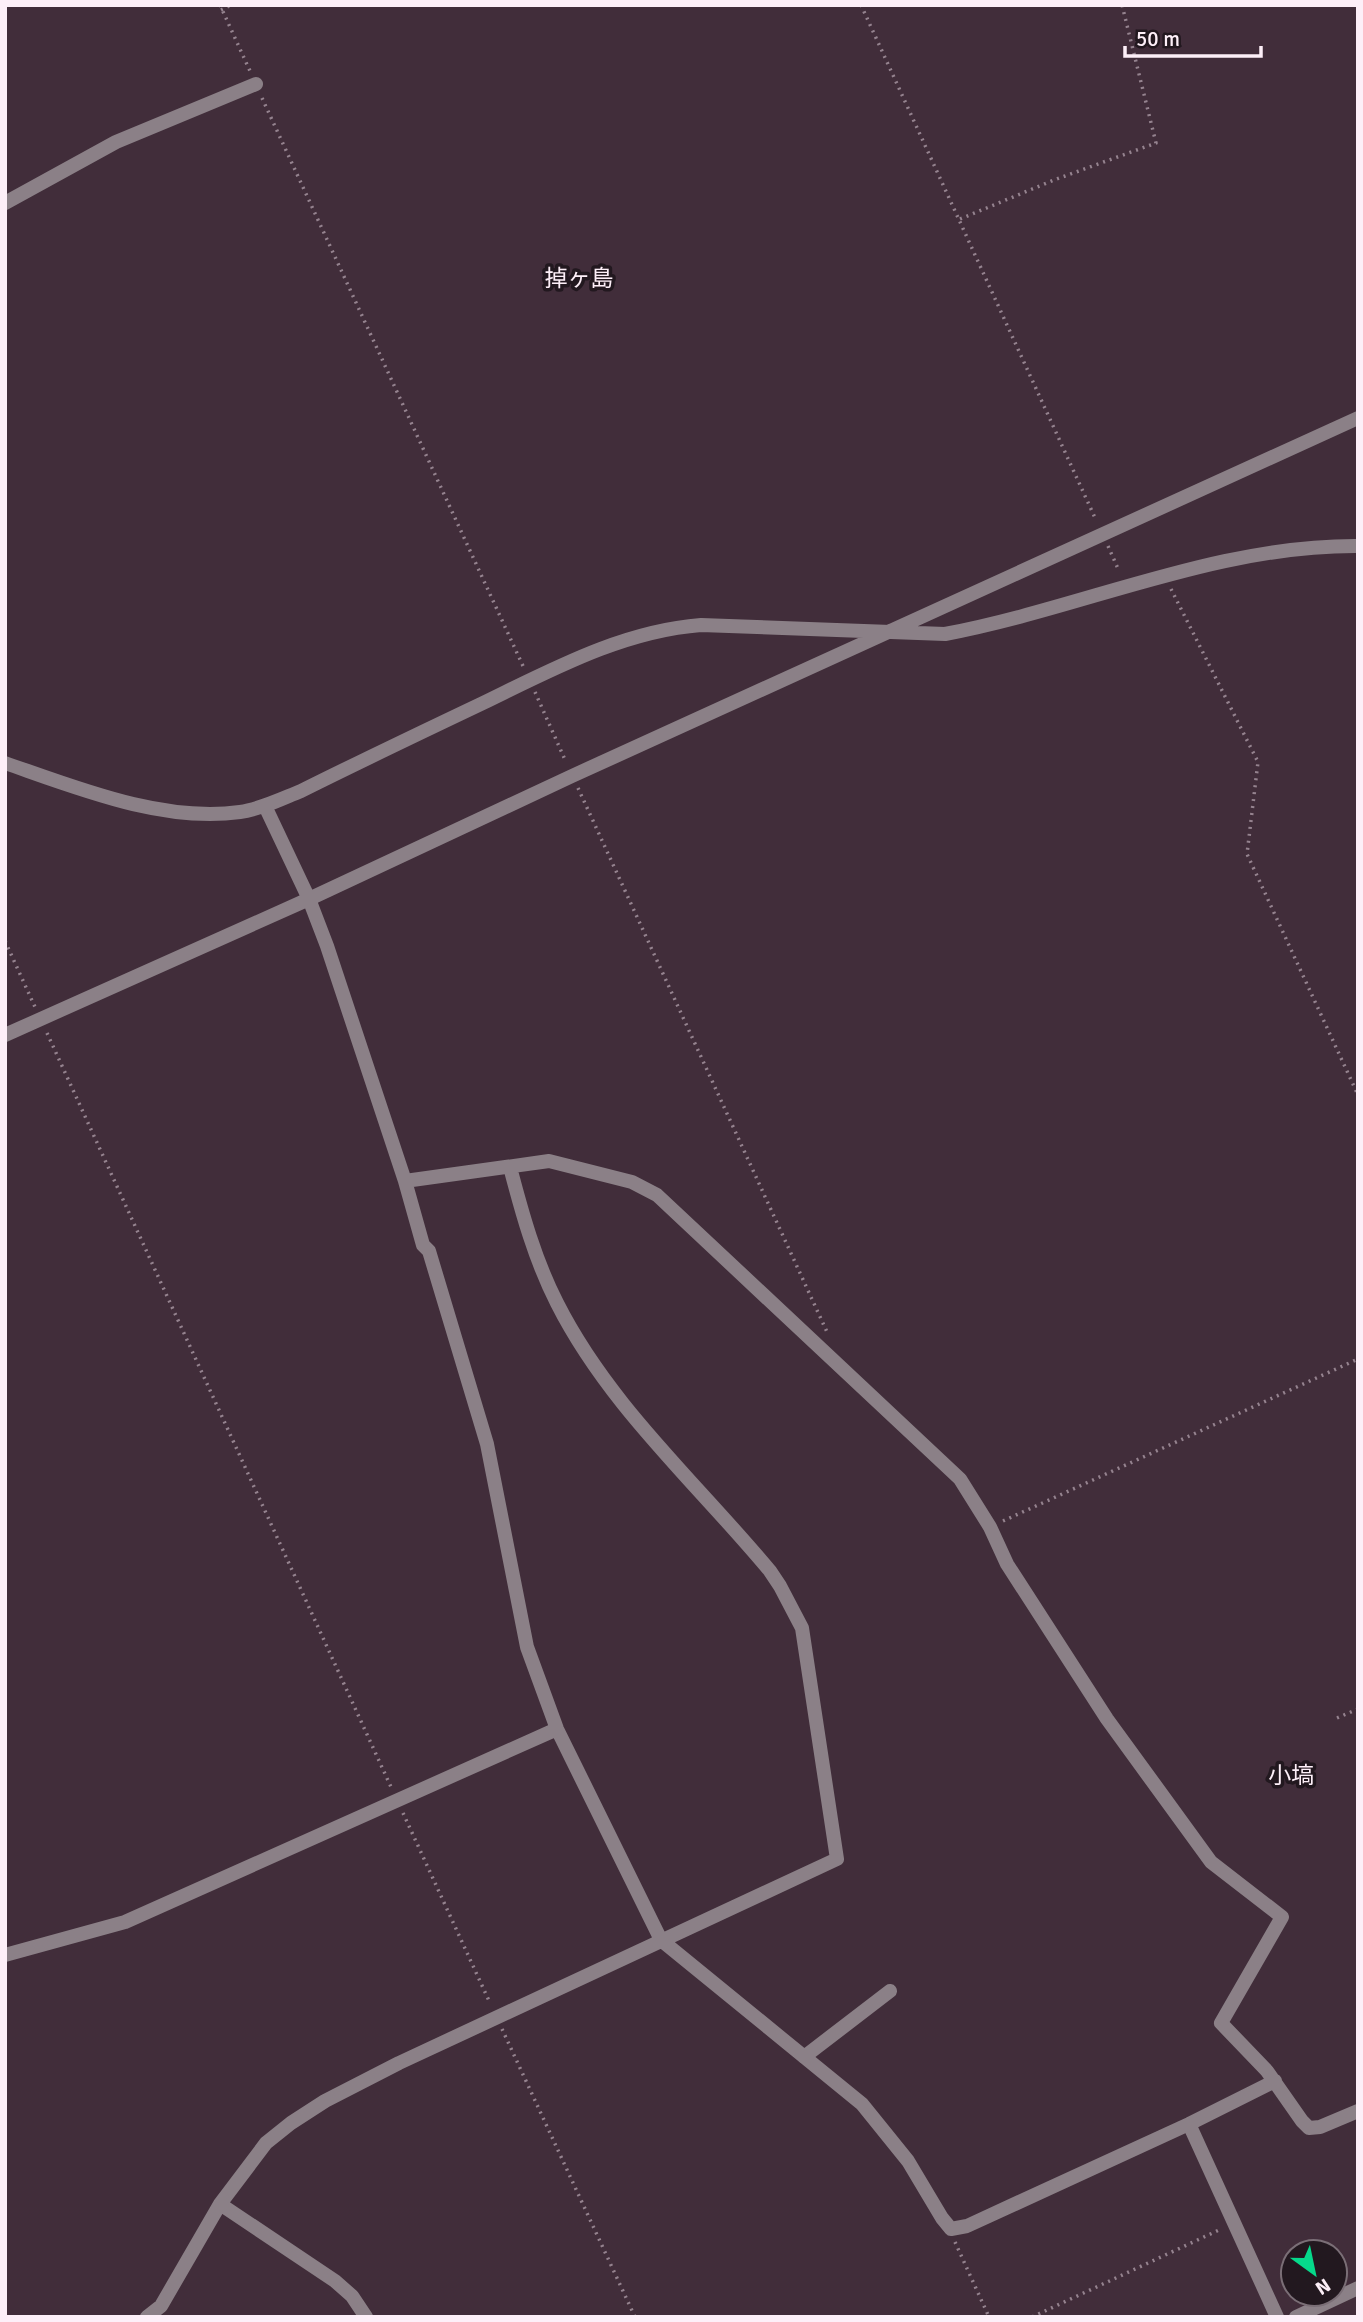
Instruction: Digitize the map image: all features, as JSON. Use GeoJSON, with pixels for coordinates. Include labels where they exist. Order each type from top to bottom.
{"type":"FeatureCollection","features":[{"type":"Feature","properties":{"kind":"street"},"geometry":{"type":"LineString","coordinates":[[5,203],[116,142],[256,84]]}},
{"type":"Feature","properties":{"kind":"street"},"geometry":{"type":"LineString","coordinates":[[5,1035],[309,899],[559,782],[1358,418]]}},
{"type":"Feature","properties":{"kind":"street"},"geometry":{"type":"LineString","coordinates":[[5,763],[78,788],[162,809],[189,813],[242,812],[265,806],[529,680],[635,635],[673,627],[701,625],[945,634],[1229,560],[1290,550],[1358,546]]}},
{"type":"Feature","properties":{"kind":"street"},"geometry":{"type":"LineString","coordinates":[[265,806],[309,899],[327,946],[405,1181],[423,1245],[429,1251],[487,1444],[527,1647],[556,1730],[661,1940],[862,2104],[908,2161],[951,2229],[967,2226],[1189,2124],[1275,2081]]}},
{"type":"Feature","properties":{"kind":"street"},"geometry":{"type":"LineString","coordinates":[[405,1181],[549,1161],[632,1182],[657,1195],[960,1479],[990,1527],[1007,1564],[1107,1719],[1211,1862],[1282,1917],[1221,2023],[1275,2081],[1309,2128],[1320,2127],[1358,2111]]}},
{"type":"Feature","properties":{"kind":"street"},"geometry":{"type":"LineString","coordinates":[[147,2317],[161,2306],[220,2204],[266,2143],[291,2123],[337,2095],[496,2017],[837,1858],[802,1628],[770,1571],[624,1406],[578,1340],[545,1277],[526,1225],[510,1167]]}},
{"type":"Feature","properties":{"kind":"street"},"geometry":{"type":"LineString","coordinates":[[5,1955],[125,1922],[556,1730]]}},
{"type":"Feature","properties":{"kind":"street"},"geometry":{"type":"LineString","coordinates":[[804,2057],[890,1991]]}},
{"type":"Feature","properties":{"kind":"street"},"geometry":{"type":"LineString","coordinates":[[1189,2124],[1277,2317]]}},
{"type":"Feature","properties":{"kind":"street"},"geometry":{"type":"LineString","coordinates":[[220,2204],[335,2281],[352,2296],[366,2317]]}},
{"type":"Feature","properties":{"kind":"street"},"geometry":{"type":"LineString","coordinates":[[1296,2317],[1358,2288]]}},
{"type":"Feature","properties":{"kind":"path"},"geometry":{"type":"LineString","coordinates":[[221,10],[231,5]]}},
{"type":"Feature","properties":{"kind":"path"},"geometry":{"type":"LineString","coordinates":[[861,5],[1125,586]]}},
{"type":"Feature","properties":{"kind":"path"},"geometry":{"type":"LineString","coordinates":[[960,219],[1054,180],[1156,143],[1122,5]]}},
{"type":"Feature","properties":{"kind":"path"},"geometry":{"type":"LineString","coordinates":[[1165,576],[1258,762],[1247,854],[1358,1095]]}},
{"type":"Feature","properties":{"kind":"path"},"geometry":{"type":"LineString","coordinates":[[5,941],[635,2317]]}},
{"type":"Feature","properties":{"kind":"path"},"geometry":{"type":"LineString","coordinates":[[990,1527],[1358,1359]]}},
{"type":"Feature","properties":{"kind":"path"},"geometry":{"type":"LineString","coordinates":[[1338,1718],[1358,1709]]}},
{"type":"Feature","properties":{"kind":"path"},"geometry":{"type":"LineString","coordinates":[[1032,2317],[1234,2223]]}},
{"type":"Feature","properties":{"kind":"path"},"geometry":{"type":"LineString","coordinates":[[951,2229],[989,2317]]}},
{"type":"Feature","properties":{"kind":"district","name":"掉ヶ島"},"geometry":{"type":"Point","coordinates":[579,278]}},
{"type":"Feature","properties":{"kind":"district","name":"小塙"},"geometry":{"type":"Point","coordinates":[1291,1775]}}]}
